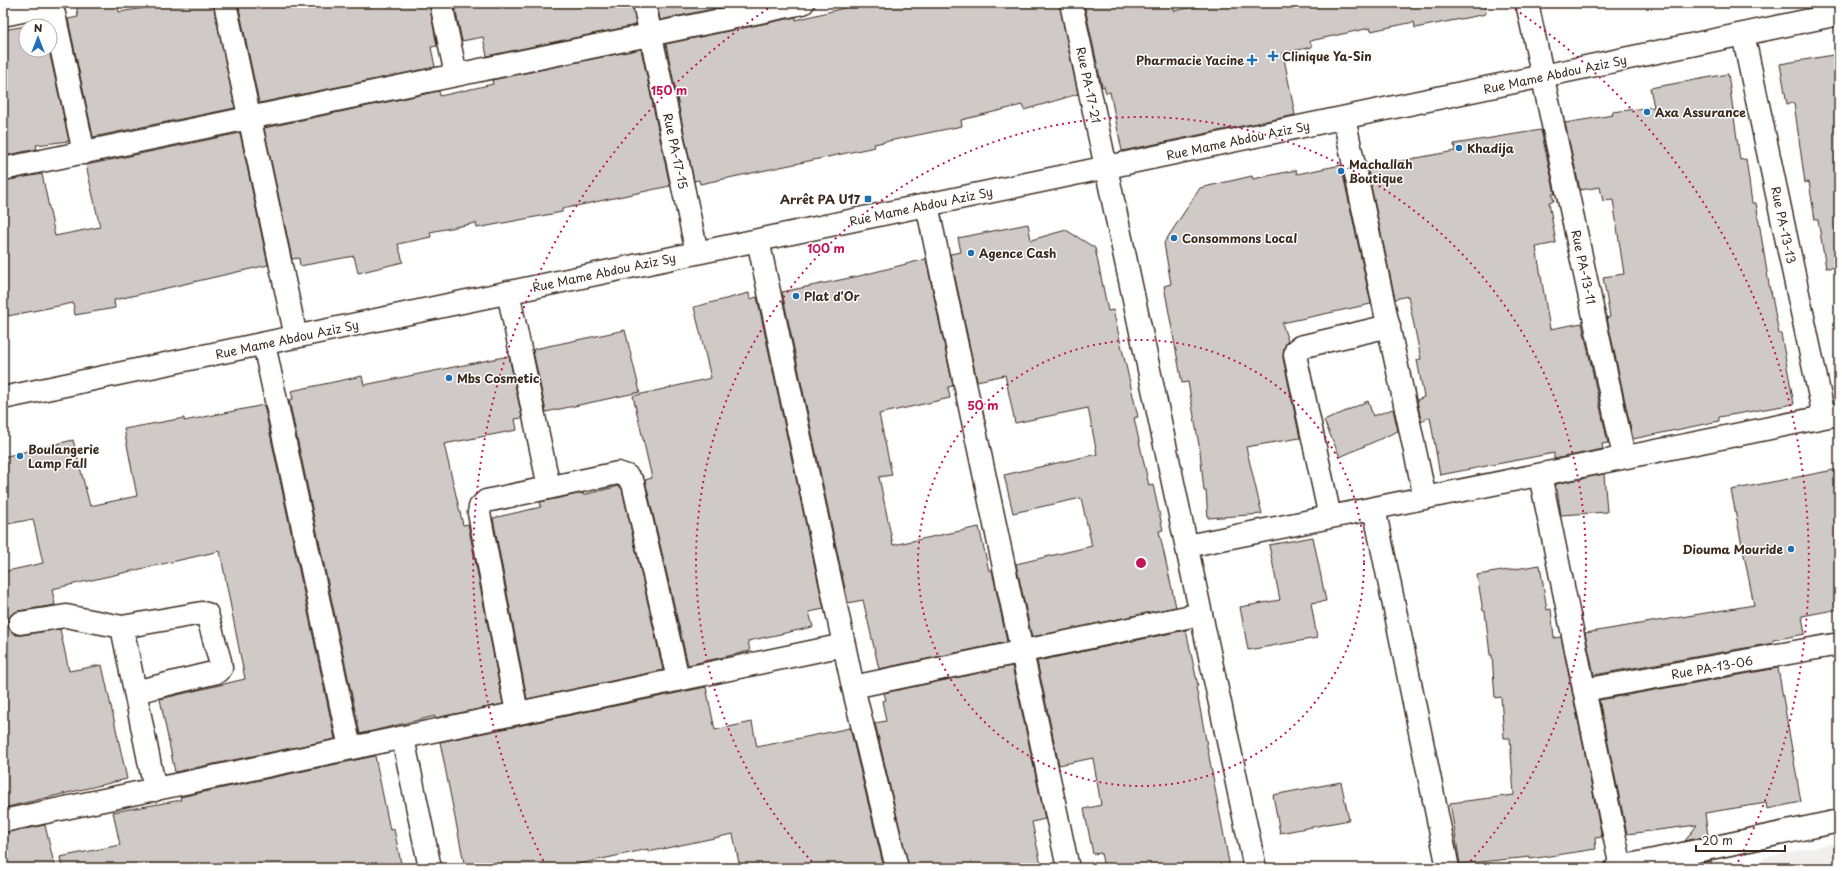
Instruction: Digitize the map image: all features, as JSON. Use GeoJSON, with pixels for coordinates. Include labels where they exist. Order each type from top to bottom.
{"type":"FeatureCollection","features":[{"type":"Feature","properties":{"kind":"street"},"geometry":{"type":"LineString","coordinates":[[225,3],[296,337]]}},
{"type":"Feature","properties":{"kind":"street"},"geometry":{"type":"LineString","coordinates":[[441,3],[456,75]]}},
{"type":"Feature","properties":{"kind":"street","name":"Rue PA-17-15"},"geometry":{"type":"LineString","coordinates":[[644,3],[697,253]]}},
{"type":"Feature","properties":{"kind":"street"},"geometry":{"type":"LineString","coordinates":[[3,169],[250,119],[803,3]]}},
{"type":"Feature","properties":{"kind":"street","name":"Rue PA-17-21"},"geometry":{"type":"LineString","coordinates":[[1071,3],[1255,868]]}},
{"type":"Feature","properties":{"kind":"street","name":"Rue PA-13-11"},"geometry":{"type":"LineString","coordinates":[[1527,3],[1624,457]]}},
{"type":"Feature","properties":{"kind":"street"},"geometry":{"type":"LineString","coordinates":[[3,15],[42,7],[48,8],[54,14],[84,153]]}},
{"type":"Feature","properties":{"kind":"street","name":"Rue Mame Abdou Aziz Sy"},"geometry":{"type":"LineString","coordinates":[[3,398],[1839,14]]}},
{"type":"Feature","properties":{"kind":"street","name":"Rue PA-13-13"},"geometry":{"type":"LineString","coordinates":[[1743,34],[1832,415]]}},
{"type":"Feature","properties":{"kind":"street"},"geometry":{"type":"LineString","coordinates":[[1344,118],[1425,498]]}},
{"type":"Feature","properties":{"kind":"street"},"geometry":{"type":"LineString","coordinates":[[927,205],[1068,868]]}},
{"type":"Feature","properties":{"kind":"street"},"geometry":{"type":"LineString","coordinates":[[758,240],[853,687],[897,868]]}},
{"type":"Feature","properties":{"kind":"street"},"geometry":{"type":"LineString","coordinates":[[508,292],[549,487]]}},
{"type":"Feature","properties":{"kind":"street"},"geometry":{"type":"LineString","coordinates":[[1330,517],[1295,355],[1296,350],[1300,347],[1389,326]]}},
{"type":"Feature","properties":{"kind":"street"},"geometry":{"type":"LineString","coordinates":[[264,344],[350,748]]}},
{"type":"Feature","properties":{"kind":"street"},"geometry":{"type":"LineString","coordinates":[[1186,546],[1832,415]]}},
{"type":"Feature","properties":{"kind":"street"},"geometry":{"type":"LineString","coordinates":[[517,713],[479,514],[480,507],[486,501],[549,487],[618,473],[627,476],[633,483],[678,679]]}},
{"type":"Feature","properties":{"kind":"street"},"geometry":{"type":"LineString","coordinates":[[1540,475],[1619,868],[1839,821]]}},
{"type":"Feature","properties":{"kind":"street"},"geometry":{"type":"LineString","coordinates":[[1374,508],[1448,868]]}},
{"type":"Feature","properties":{"kind":"street"},"geometry":{"type":"LineString","coordinates":[[20,623],[66,616],[122,627],[202,613],[207,614],[221,668],[217,672],[135,692]]}},
{"type":"Feature","properties":{"kind":"street"},"geometry":{"type":"LineString","coordinates":[[853,687],[1201,614]]}},
{"type":"Feature","properties":{"kind":"street"},"geometry":{"type":"LineString","coordinates":[[122,627],[155,790]]}},
{"type":"Feature","properties":{"kind":"street","name":"Rue PA-13-06"},"geometry":{"type":"LineString","coordinates":[[1584,690],[1839,644]]}},
{"type":"Feature","properties":{"kind":"street"},"geometry":{"type":"LineString","coordinates":[[3,821],[844,645]]}},
{"type":"Feature","properties":{"kind":"street"},"geometry":{"type":"LineString","coordinates":[[403,738],[430,868]]}},
{"type":"Feature","properties":{"kind":"shaded area"},"geometry":{"type":"Polygon","coordinates":[[[1839,842],[1839,868],[1765,868],[1763,858],[1839,842]]]}},
{"type":"Feature","properties":{"kind":"building"},"geometry":{"type":"Polygon","coordinates":[[[76,3],[117,3],[119,12],[176,3],[213,3],[235,108],[93,137],[68,19],[78,17],[76,3]]]}},
{"type":"Feature","properties":{"kind":"building"},"geometry":{"type":"Polygon","coordinates":[[[238,3],[429,3],[437,46],[431,47],[435,67],[259,103],[238,3]]]}},
{"type":"Feature","properties":{"kind":"building"},"geometry":{"type":"Polygon","coordinates":[[[454,3],[632,3],[636,25],[487,56],[483,37],[462,41],[454,3]]]}},
{"type":"Feature","properties":{"kind":"building"},"geometry":{"type":"Polygon","coordinates":[[[657,3],[741,3],[660,20],[657,3]]]}},
{"type":"Feature","properties":{"kind":"building"},"geometry":{"type":"Polygon","coordinates":[[[864,3],[1059,3],[1078,94],[1024,110],[1022,105],[961,120],[962,126],[874,144],[875,147],[700,184],[699,180],[694,181],[666,44],[796,17],[796,20],[864,3]]]}},
{"type":"Feature","properties":{"kind":"building"},"geometry":{"type":"Polygon","coordinates":[[[1084,3],[1173,3],[1174,11],[1213,3],[1309,3],[1309,7],[1332,3],[1485,3],[1486,14],[1415,28],[1414,22],[1371,31],[1370,28],[1310,41],[1312,47],[1283,53],[1295,115],[1122,151],[1110,92],[1106,93],[1104,86],[1102,87],[1084,3]]]}},
{"type":"Feature","properties":{"kind":"building"},"geometry":{"type":"Polygon","coordinates":[[[18,27],[18,58],[51,58],[69,141],[36,145],[37,149],[3,156],[3,30],[18,27]]]}},
{"type":"Feature","properties":{"kind":"building"},"geometry":{"type":"Polygon","coordinates":[[[641,49],[670,186],[562,209],[562,212],[477,228],[476,223],[430,232],[431,237],[398,244],[403,262],[358,273],[354,256],[300,266],[299,258],[292,259],[264,128],[439,91],[440,96],[493,84],[492,80],[641,49]]]}},
{"type":"Feature","properties":{"kind":"building"},"geometry":{"type":"Polygon","coordinates":[[[1839,54],[1839,267],[1826,268],[1818,220],[1815,220],[1809,182],[1805,183],[1794,103],[1787,104],[1780,64],[1839,54]]]}},
{"type":"Feature","properties":{"kind":"building"},"geometry":{"type":"Polygon","coordinates":[[[1728,74],[1740,160],[1746,159],[1752,203],[1756,203],[1770,291],[1779,334],[1781,334],[1794,404],[1719,417],[1719,421],[1633,439],[1607,318],[1610,317],[1603,277],[1624,274],[1613,200],[1603,201],[1600,187],[1580,190],[1565,123],[1613,115],[1612,112],[1654,107],[1650,88],[1728,74]]]}},
{"type":"Feature","properties":{"kind":"building"},"geometry":{"type":"Polygon","coordinates":[[[1541,130],[1555,194],[1552,194],[1554,201],[1549,202],[1556,243],[1536,247],[1550,329],[1582,323],[1608,443],[1602,444],[1603,449],[1554,459],[1554,453],[1440,475],[1430,417],[1421,421],[1417,400],[1424,397],[1417,360],[1421,359],[1408,296],[1395,299],[1367,167],[1455,151],[1454,144],[1541,130]]]}},
{"type":"Feature","properties":{"kind":"building"},"geometry":{"type":"Polygon","coordinates":[[[240,133],[268,265],[114,300],[115,308],[75,315],[73,303],[8,316],[3,294],[3,181],[42,174],[55,236],[100,227],[86,165],[240,133]]]}},
{"type":"Feature","properties":{"kind":"building"},"geometry":{"type":"Polygon","coordinates":[[[1341,165],[1371,304],[1282,323],[1288,341],[1284,348],[1283,358],[1300,438],[1246,447],[1262,514],[1208,518],[1206,491],[1204,491],[1200,451],[1188,382],[1182,383],[1164,286],[1171,284],[1164,243],[1200,188],[1252,176],[1253,179],[1296,170],[1297,174],[1341,165]]]}},
{"type":"Feature","properties":{"kind":"building"},"geometry":{"type":"Polygon","coordinates":[[[1028,224],[1031,240],[1066,230],[1095,248],[1108,311],[1113,310],[1138,417],[1134,418],[1149,486],[1153,485],[1163,530],[1159,531],[1176,607],[1032,637],[1016,564],[1092,546],[1081,498],[1013,513],[1004,475],[1097,454],[1088,408],[1015,423],[1005,375],[977,381],[950,254],[961,252],[958,238],[1028,224]]]}},
{"type":"Feature","properties":{"kind":"building"},"geometry":{"type":"Polygon","coordinates":[[[926,259],[953,386],[948,387],[950,398],[879,414],[892,475],[879,477],[893,545],[979,527],[989,571],[992,570],[1007,642],[879,669],[863,600],[848,603],[782,292],[859,276],[926,259]]]}},
{"type":"Feature","properties":{"kind":"building"},"geometry":{"type":"Polygon","coordinates":[[[749,293],[750,299],[757,297],[824,609],[809,612],[813,627],[748,641],[750,651],[688,665],[645,480],[652,478],[633,396],[711,378],[694,307],[749,293]]]}},
{"type":"Feature","properties":{"kind":"building"},"geometry":{"type":"Polygon","coordinates":[[[625,330],[640,392],[546,412],[533,351],[534,349],[625,330]]]}},
{"type":"Feature","properties":{"kind":"building"},"geometry":{"type":"Polygon","coordinates":[[[509,356],[522,418],[515,419],[517,430],[444,444],[463,525],[468,524],[503,704],[435,718],[435,716],[360,734],[289,400],[293,399],[291,391],[362,376],[364,385],[509,356]]]}},
{"type":"Feature","properties":{"kind":"building"},"geometry":{"type":"Polygon","coordinates":[[[1368,401],[1373,416],[1393,409],[1398,431],[1340,457],[1324,421],[1368,401]]]}},
{"type":"Feature","properties":{"kind":"building"},"geometry":{"type":"Polygon","coordinates":[[[264,405],[335,739],[175,772],[160,699],[245,679],[220,551],[52,589],[55,605],[18,611],[12,614],[8,619],[8,625],[11,631],[16,635],[60,629],[69,671],[102,665],[127,779],[3,808],[3,572],[43,563],[33,519],[3,525],[3,457],[73,440],[90,506],[137,496],[124,429],[184,418],[184,421],[264,405]]]}},
{"type":"Feature","properties":{"kind":"building","name":"Diouma Mouride"},"geometry":{"type":"Polygon","coordinates":[[[1839,469],[1839,609],[1802,616],[1805,634],[1773,640],[1773,643],[1594,675],[1585,633],[1754,605],[1731,490],[1839,469]]]}},
{"type":"Feature","properties":{"kind":"building"},"geometry":{"type":"Polygon","coordinates":[[[1604,474],[1607,512],[1561,515],[1556,484],[1604,474]]]}},
{"type":"Feature","properties":{"kind":"building"},"geometry":{"type":"Polygon","coordinates":[[[619,486],[622,489],[663,670],[527,699],[493,518],[541,507],[540,502],[583,493],[583,495],[619,486]]]}},
{"type":"Feature","properties":{"kind":"building"},"geometry":{"type":"Polygon","coordinates":[[[1313,537],[1326,601],[1311,603],[1317,638],[1248,650],[1240,607],[1280,600],[1269,545],[1313,537]]]}},
{"type":"Feature","properties":{"kind":"building"},"geometry":{"type":"Polygon","coordinates":[[[1540,565],[1547,610],[1551,609],[1554,638],[1561,637],[1602,837],[1595,838],[1596,849],[1530,859],[1530,857],[1460,864],[1450,803],[1514,795],[1510,738],[1504,738],[1501,697],[1495,698],[1492,655],[1490,655],[1485,611],[1483,611],[1477,575],[1540,565]]]}},
{"type":"Feature","properties":{"kind":"building"},"geometry":{"type":"Polygon","coordinates":[[[1186,630],[1198,686],[1196,687],[1230,868],[1104,868],[1101,853],[1093,854],[1084,809],[1101,805],[1093,758],[1059,765],[1037,661],[1186,630]]]}},
{"type":"Feature","properties":{"kind":"building"},"geometry":{"type":"Polygon","coordinates":[[[1012,666],[1045,819],[1032,822],[1041,865],[1026,868],[909,868],[875,723],[886,721],[882,701],[886,700],[884,693],[1012,666]]]}},
{"type":"Feature","properties":{"kind":"building"},"geometry":{"type":"Polygon","coordinates":[[[1778,668],[1801,802],[1767,809],[1766,803],[1705,813],[1708,836],[1685,841],[1697,825],[1627,834],[1599,700],[1778,668]]]}},
{"type":"Feature","properties":{"kind":"building"},"geometry":{"type":"Polygon","coordinates":[[[706,687],[715,730],[752,722],[757,747],[850,728],[884,868],[740,868],[733,834],[648,852],[648,849],[561,868],[465,868],[440,742],[706,687]]]}},
{"type":"Feature","properties":{"kind":"building"},"geometry":{"type":"Polygon","coordinates":[[[375,756],[390,830],[394,829],[402,868],[62,868],[60,857],[120,845],[113,812],[181,800],[180,797],[375,756]]]}},
{"type":"Feature","properties":{"kind":"building"},"geometry":{"type":"Polygon","coordinates":[[[1341,782],[1349,820],[1280,833],[1273,795],[1341,782]]]}},
{"type":"Feature","properties":{"kind":"building"},"geometry":{"type":"Polygon","coordinates":[[[45,825],[55,868],[3,868],[3,833],[45,825]]]}},
{"type":"Feature","properties":{"kind":"building"},"geometry":{"type":"Polygon","coordinates":[[[1711,861],[1712,868],[1677,868],[1711,861]]]}},
{"type":"Feature","properties":{"kind":"place","name":"Clinique Ya-Sin"},"geometry":{"type":"Point","coordinates":[1273,56]}},
{"type":"Feature","properties":{"kind":"place","name":"Pharmacie Yacine"},"geometry":{"type":"Point","coordinates":[1252,60]}},
{"type":"Feature","properties":{"kind":"place","name":"Axa Assurance"},"geometry":{"type":"Point","coordinates":[1647,112]}},
{"type":"Feature","properties":{"kind":"place","name":"Khadija"},"geometry":{"type":"Point","coordinates":[1459,148]}},
{"type":"Feature","properties":{"kind":"place","name":"Machallah Boutique"},"geometry":{"type":"Point","coordinates":[1341,171]}},
{"type":"Feature","properties":{"kind":"place","name":"Arrêt PA U17"},"geometry":{"type":"Point","coordinates":[868,199]}},
{"type":"Feature","properties":{"kind":"place","name":"Consommons Local"},"geometry":{"type":"Point","coordinates":[1174,238]}},
{"type":"Feature","properties":{"kind":"place","name":"Agence Cash"},"geometry":{"type":"Point","coordinates":[971,253]}},
{"type":"Feature","properties":{"kind":"place","name":"Plat d'Or"},"geometry":{"type":"Point","coordinates":[796,296]}},
{"type":"Feature","properties":{"kind":"place","name":"Mbs Cosmetic"},"geometry":{"type":"Point","coordinates":[449,378]}},
{"type":"Feature","properties":{"kind":"place","name":"Boulangerie Lamp Fall"},"geometry":{"type":"Point","coordinates":[20,456]}},
{"type":"Feature","properties":{"kind":"place","name":"Diouma Mouride"},"geometry":{"type":"Point","coordinates":[1791,549]}}]}
